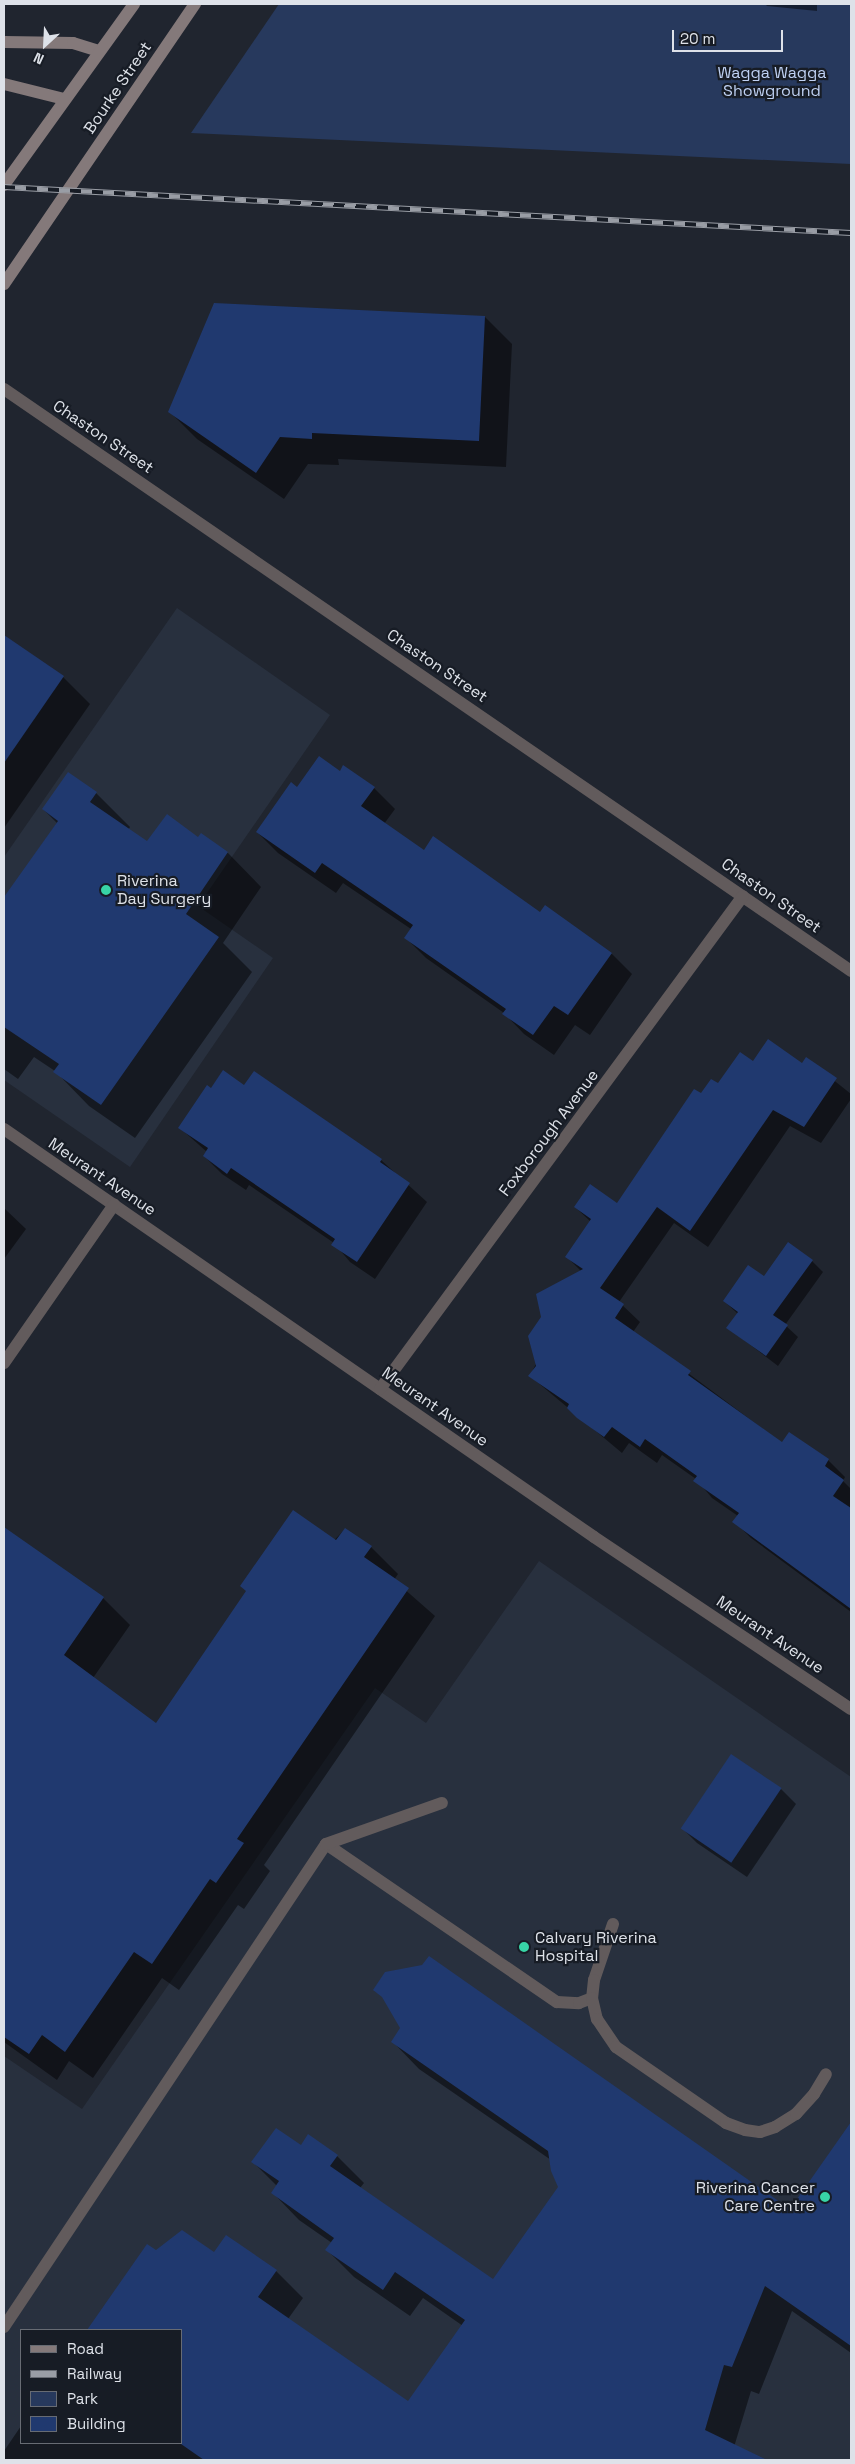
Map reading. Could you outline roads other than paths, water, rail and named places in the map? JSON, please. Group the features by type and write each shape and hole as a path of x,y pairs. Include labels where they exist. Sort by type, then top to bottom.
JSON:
{"main road":[{"path":"4,185 134,4"},
{"name":"Bourke Street","path":"4,284 195,4"},
{"path":"4,42 73,43 99,51"},
{"path":"4,84 64,99"}],"street":[{"name":"Chaston Street","path":"4,389 851,971"},
{"name":"Foxborough Avenue","path":"380,1389 743,896"},
{"name":"Meurant Avenue","path":"4,1129 380,1389 851,1709"},
{"path":"4,1363 114,1205"},
{"path":"4,2326 326,1844 442,1804"},
{"path":"326,1844 557,2002 568,2004 592,1998"},
{"path":"613,1924 594,1980 592,1998 597,2019 616,2047 726,2123 744,2130 760,2132 775,2127 796,2114 826,2074"}],"railway":[{"path":"4,187 851,233"}],"place":[{"name":"Riverina Day Surgery","path":"106,890"},
{"name":"Calvary Riverina Hospital","path":"524,1947"},
{"name":"Riverina Cancer Care Centre","path":"825,2197"}],"park label":[{"name":"Wagga Wagga Showground","path":"772,82"}]}
